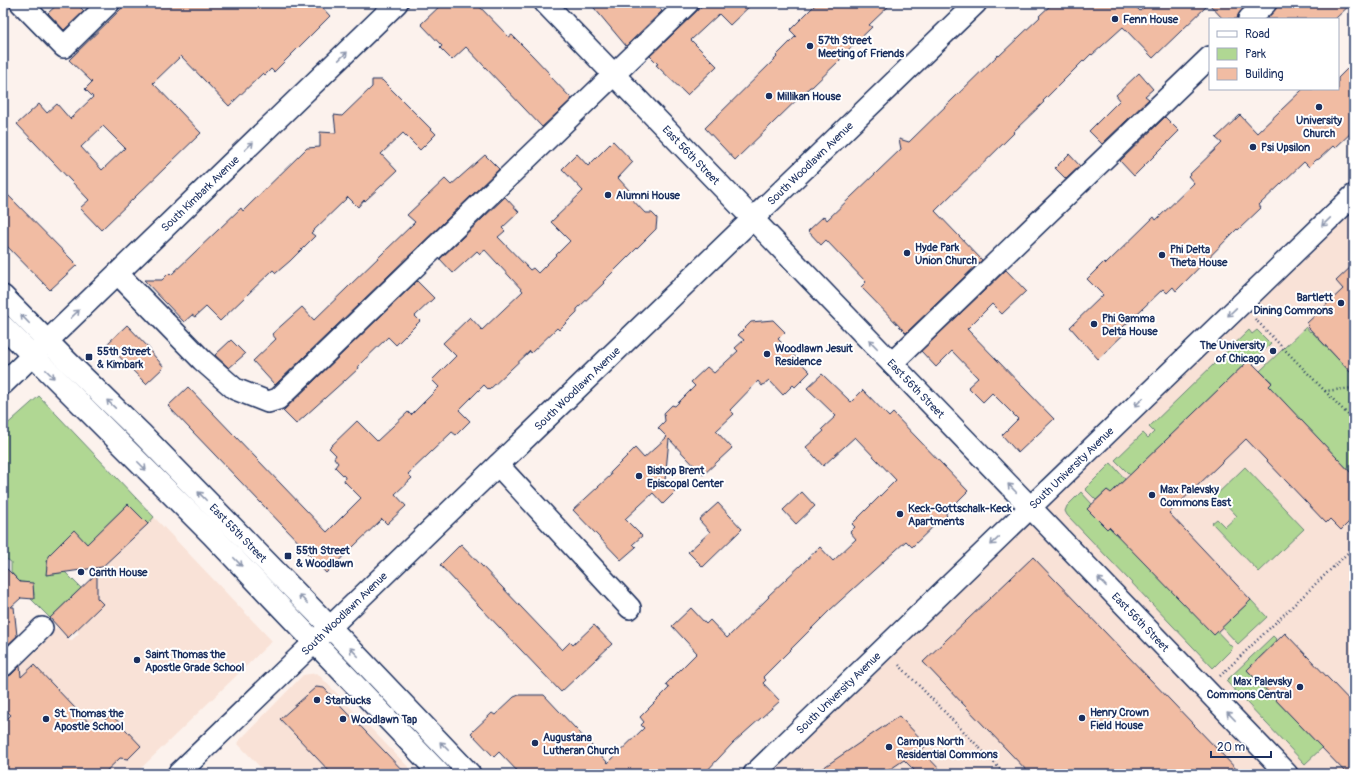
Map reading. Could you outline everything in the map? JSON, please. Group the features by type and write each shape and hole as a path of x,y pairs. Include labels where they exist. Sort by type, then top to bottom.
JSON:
{"street":[{"path":"21,3 64,47 109,3"},
{"name":"South Kimbark Avenue","path":"3,384 397,3"},
{"name":"East 56th Street","path":"545,3 1287,774"},
{"path":"118,274 202,360 235,389 268,402 278,399 688,3"},
{"name":"South Woodlawn Avenue","path":"178,774 976,3"},
{"path":"1250,18 1266,3"},
{"path":"892,363 1209,58"},
{"name":"South University Avenue","path":"754,774 1354,195"},
{"name":"East 55th Street","path":"3,296 142,434 330,627 470,774"},
{"name":"East 55th Street","path":"3,326 211,534 440,774"},
{"path":"498,465 630,608"},
{"path":"3,666 42,628"}],"path":[{"path":"1255,318 1354,422"},
{"path":"1325,391 1354,388"},
{"path":"1217,679 1354,547"},
{"path":"899,665 1006,774"}],"shaded area":[{"name":"The University of Chicago","path":"1354,195 1354,774 768,774"},
{"name":"Saint Thomas the Apostle Grade School","path":"154,517 272,641 135,774 3,774 3,680 57,627 71,641 79,633 76,630 103,604 97,598 97,576 95,574"},
{"path":"317,673 415,774 267,774 237,743 303,675"}],"green space":[{"path":"1306,327 1354,376 1354,476 1275,393 1264,391 1272,382 1260,371"},
{"path":"1249,330 1252,334 1257,330 1271,344 1252,362 1249,360 1130,475 1115,460 1143,433 1148,438 1154,432 1149,427"},
{"path":"39,396 154,517 148,524 128,504 87,544 74,531 49,555 51,557 47,560 47,568 53,574 60,573 63,570 81,588 50,618 31,599 34,595 33,586 30,583 20,582 11,572 11,562 3,559 3,428"},
{"path":"1111,463 1125,479 1115,489 1119,493 1115,497 1107,490 1096,500 1085,489"},
{"path":"1245,467 1304,529 1259,572 1212,523 1217,519 1225,527 1237,516 1222,500 1218,503 1213,498"},
{"path":"1081,492 1092,504 1087,509 1107,529 1113,523 1233,648 1213,668 1067,515 1065,511 1067,506"},
{"path":"1251,600 1267,617 1238,644 1222,627"},
{"path":"1273,636 1277,640 1268,650 1270,653 1267,656 1264,653 1247,670 1322,748 1305,764 1226,681"}],"building":[{"path":"59,3 76,3 84,11 64,30 48,13"},
{"path":"127,3 318,3 330,16 274,72 271,69 265,75 263,73 229,106 181,56 153,83 201,133 101,230 80,208 89,200 17,124 39,104 47,113 57,104 70,119 93,97 85,89 92,82 69,60","holes":["103,126 125,148 102,170 81,147"]},
{"path":"443,3 476,3 509,37 512,35 532,55 572,99 542,127 466,47 452,60 440,48 442,46 421,24"},
{"path":"590,3 654,3 662,11 626,46"},
{"path":"705,3 753,3 730,25 719,14 691,40 717,66 687,95 656,65 658,64 650,56"},
{"path":"817,3 892,3 869,25 872,27 840,58 840,60 735,160 705,128 777,57 776,56 796,36 790,30"},
{"path":"1053,3 1132,3 1140,11 1149,3 1248,3 1237,18 1222,18 1209,4 1153,58 1123,27 1092,55 1091,54 1083,61 1013,132 1014,133 935,211 982,260 906,333 861,287 866,282 826,240 821,245 808,231 824,216 827,220 901,149 899,139 909,142 998,55 999,56 1040,17 1039,16"},
{"path":"1278,3 1352,3 1336,18 1268,18 1277,7"},
{"path":"1354,62 1354,130 1335,148 1333,146 1309,167 1304,162 1259,205 1261,208 1238,230 1237,229 1176,291 1173,287 1167,293 1163,289 1123,327 1127,331 1098,359 1070,327 1103,295 1087,279 1104,262 1106,264 1154,217 1156,220 1194,183 1188,176 1222,143 1216,138 1240,115 1257,133 1302,90 1339,90 1339,77"},
{"path":"1139,73 1153,89 1145,96 1149,99 1102,144 1089,131 1120,100 1116,95"},
{"path":"372,80 382,80 436,134 420,150 403,133 381,154 397,171 358,207 348,197 311,233 315,236 290,261 276,273 273,270 220,321 206,307 195,317 192,315 184,322 144,280 162,280 169,273 171,275 241,208 243,211 307,148 320,147 320,132 336,133 334,115 342,116 372,87"},
{"path":"1165,117 1179,131 1134,176 1120,161"},
{"path":"613,141 633,162 618,178 629,190 628,195 645,213 652,213 657,218 656,229 577,309 577,312 559,330 557,328 531,353 530,351 489,390 484,385 459,410 470,421 456,435 452,432 408,474 412,478 395,494 406,506 387,524 382,519 326,573 306,552 307,551 168,406 188,387 327,532 361,498 344,481 345,477 335,467 338,463 334,458 336,455 329,448 357,421 377,441 408,412 411,415 439,387 432,380 456,356 443,343 470,317 482,330 523,291 485,250 480,254 477,251 453,273 440,259 505,197 519,212 502,228 505,231 498,237 530,270 533,268 538,273 570,241 551,222 583,191 562,169 577,154 588,166"},
{"path":"1069,154 1080,166 1066,179 1055,168"},
{"path":"485,155 499,169 275,385 253,361 276,339 272,334 302,307 314,320 415,222 407,215 445,179 451,185"},
{"path":"3,190 77,265 50,290 3,242"},
{"name":"Bartlett Dining Commons","path":"1354,264 1354,376 1307,326 1307,323 1343,289 1336,281"},
{"path":"1006,270 1026,291 1002,314 992,304 967,329 1054,419 1018,453 1002,435 1018,419 992,393 983,402 968,387 978,378 952,351 936,367 921,351"},
{"path":"417,281 434,298 415,316 420,321 396,345 388,337 358,366 359,368 296,424 283,411"},
{"path":"773,320 785,332 778,339 810,372 795,387 793,385 783,395 769,380 762,386 758,381 730,410 734,414 716,431 732,448 703,475 669,439 665,481 675,492 663,504 653,493 625,519 642,536 633,544 636,547 621,560 573,510 611,475 610,473 635,448 644,458 667,437 658,428 665,421 664,413 672,405 675,406 695,386 691,382 707,367 714,373 738,351 735,348 744,340 738,335 751,322"},
{"path":"127,325 151,350 150,351 164,367 146,384 107,344"},
{"path":"231,340 245,354 229,368 215,355"},
{"name":"Max Palevsky Commons East","path":"1249,360 1272,383 1269,386 1354,476 1354,517 1341,530 1330,519 1326,523 1246,439 1169,513 1251,600 1214,635 1109,527 1107,529 1087,509 1107,490 1111,493"},
{"path":"822,374 851,402 863,390 889,417 893,413 968,491 946,513 947,519 941,519 912,547 906,541 830,610 763,677 766,680 763,683 780,701 733,743 704,774 520,774 499,752 494,757 471,733 492,713 495,715 514,697 519,695 544,695 608,763 644,728 641,725 644,722 640,717 669,688 666,684 697,653 672,626 691,608 706,624 710,620 727,638 769,597 768,596 820,547 833,561 856,539 850,532 855,527 852,524 896,480 855,437 823,466 806,447 824,431 822,429 836,416 807,388"},
{"path":"802,492 815,506 796,524 783,510"},
{"path":"718,503 742,529 703,567 688,552 710,532 699,520"},
{"name":"Carith House","path":"128,504 148,524 102,567 46,575 48,556 74,530 87,544"},
{"path":"461,544 562,650 570,642 573,645 594,625 612,644 561,692 440,565"},
{"name":"Henry Crown Field House","path":"1033,557 1241,774 1030,774 923,662"},
{"path":"3,565 20,582 33,583 34,599 21,598 11,607 14,607 17,636 3,649"},
{"path":"97,573 97,598 103,604 68,638 50,618"},
{"name":"Max Palevsky Commons Central","path":"1285,633 1354,705 1354,774 1347,774 1247,670"},
{"name":"St. Thomas the Apostle School","path":"34,665 95,729 111,714 141,746 128,759 120,758 103,774 3,774 3,723 11,715 3,707 3,678 11,675 20,666 21,677"},
{"path":"316,687 324,688 406,774 332,774 280,719"},
{"name":"Campus North Residential Commons","path":"899,716 927,745 921,750 944,774 918,774 904,760 883,774 814,774"}],"place":[{"name":"Fenn House","path":"1115,19"},
{"name":"57th Street Meeting of Friends","path":"810,46"},
{"name":"Millikan House","path":"769,96"},
{"name":"University Church","path":"1319,107"},
{"name":"Psi Upsilon","path":"1253,147"},
{"name":"Alumni House","path":"608,195"},
{"name":"Hyde Park Union Church","path":"907,253"},
{"name":"Phi Delta Theta House","path":"1162,255"},
{"name":"Bartlett Dining Commons","path":"1341,303"},
{"name":"Phi Gamma Delta House","path":"1094,324"},
{"name":"The University of Chicago","path":"1273,351"},
{"name":"Woodlawn Jesuit Residence","path":"767,354"},
{"name":"55th Street & Kimbark","path":"89,357"},
{"name":"Bishop Brent Episcopal Center","path":"639,476"},
{"name":"Max Palevsky Commons East","path":"1152,495"},
{"name":"Keck-Gottschalk-Keck Apartments","path":"900,514"},
{"name":"55th Street & Woodlawn","path":"288,556"},
{"name":"Carith House","path":"81,572"},
{"name":"Saint Thomas the Apostle Grade School","path":"137,660"},
{"name":"Max Palevsky Commons Central","path":"1300,687"},
{"name":"Starbucks","path":"317,700"},
{"name":"Henry Crown Field House","path":"1082,718"},
{"name":"St. Thomas the Apostle School","path":"46,719"},
{"name":"Woodlawn Tap","path":"343,719"},
{"name":"Augustana Lutheran Church","path":"535,743"},
{"name":"Campus North Residential Commons","path":"889,747"}]}
